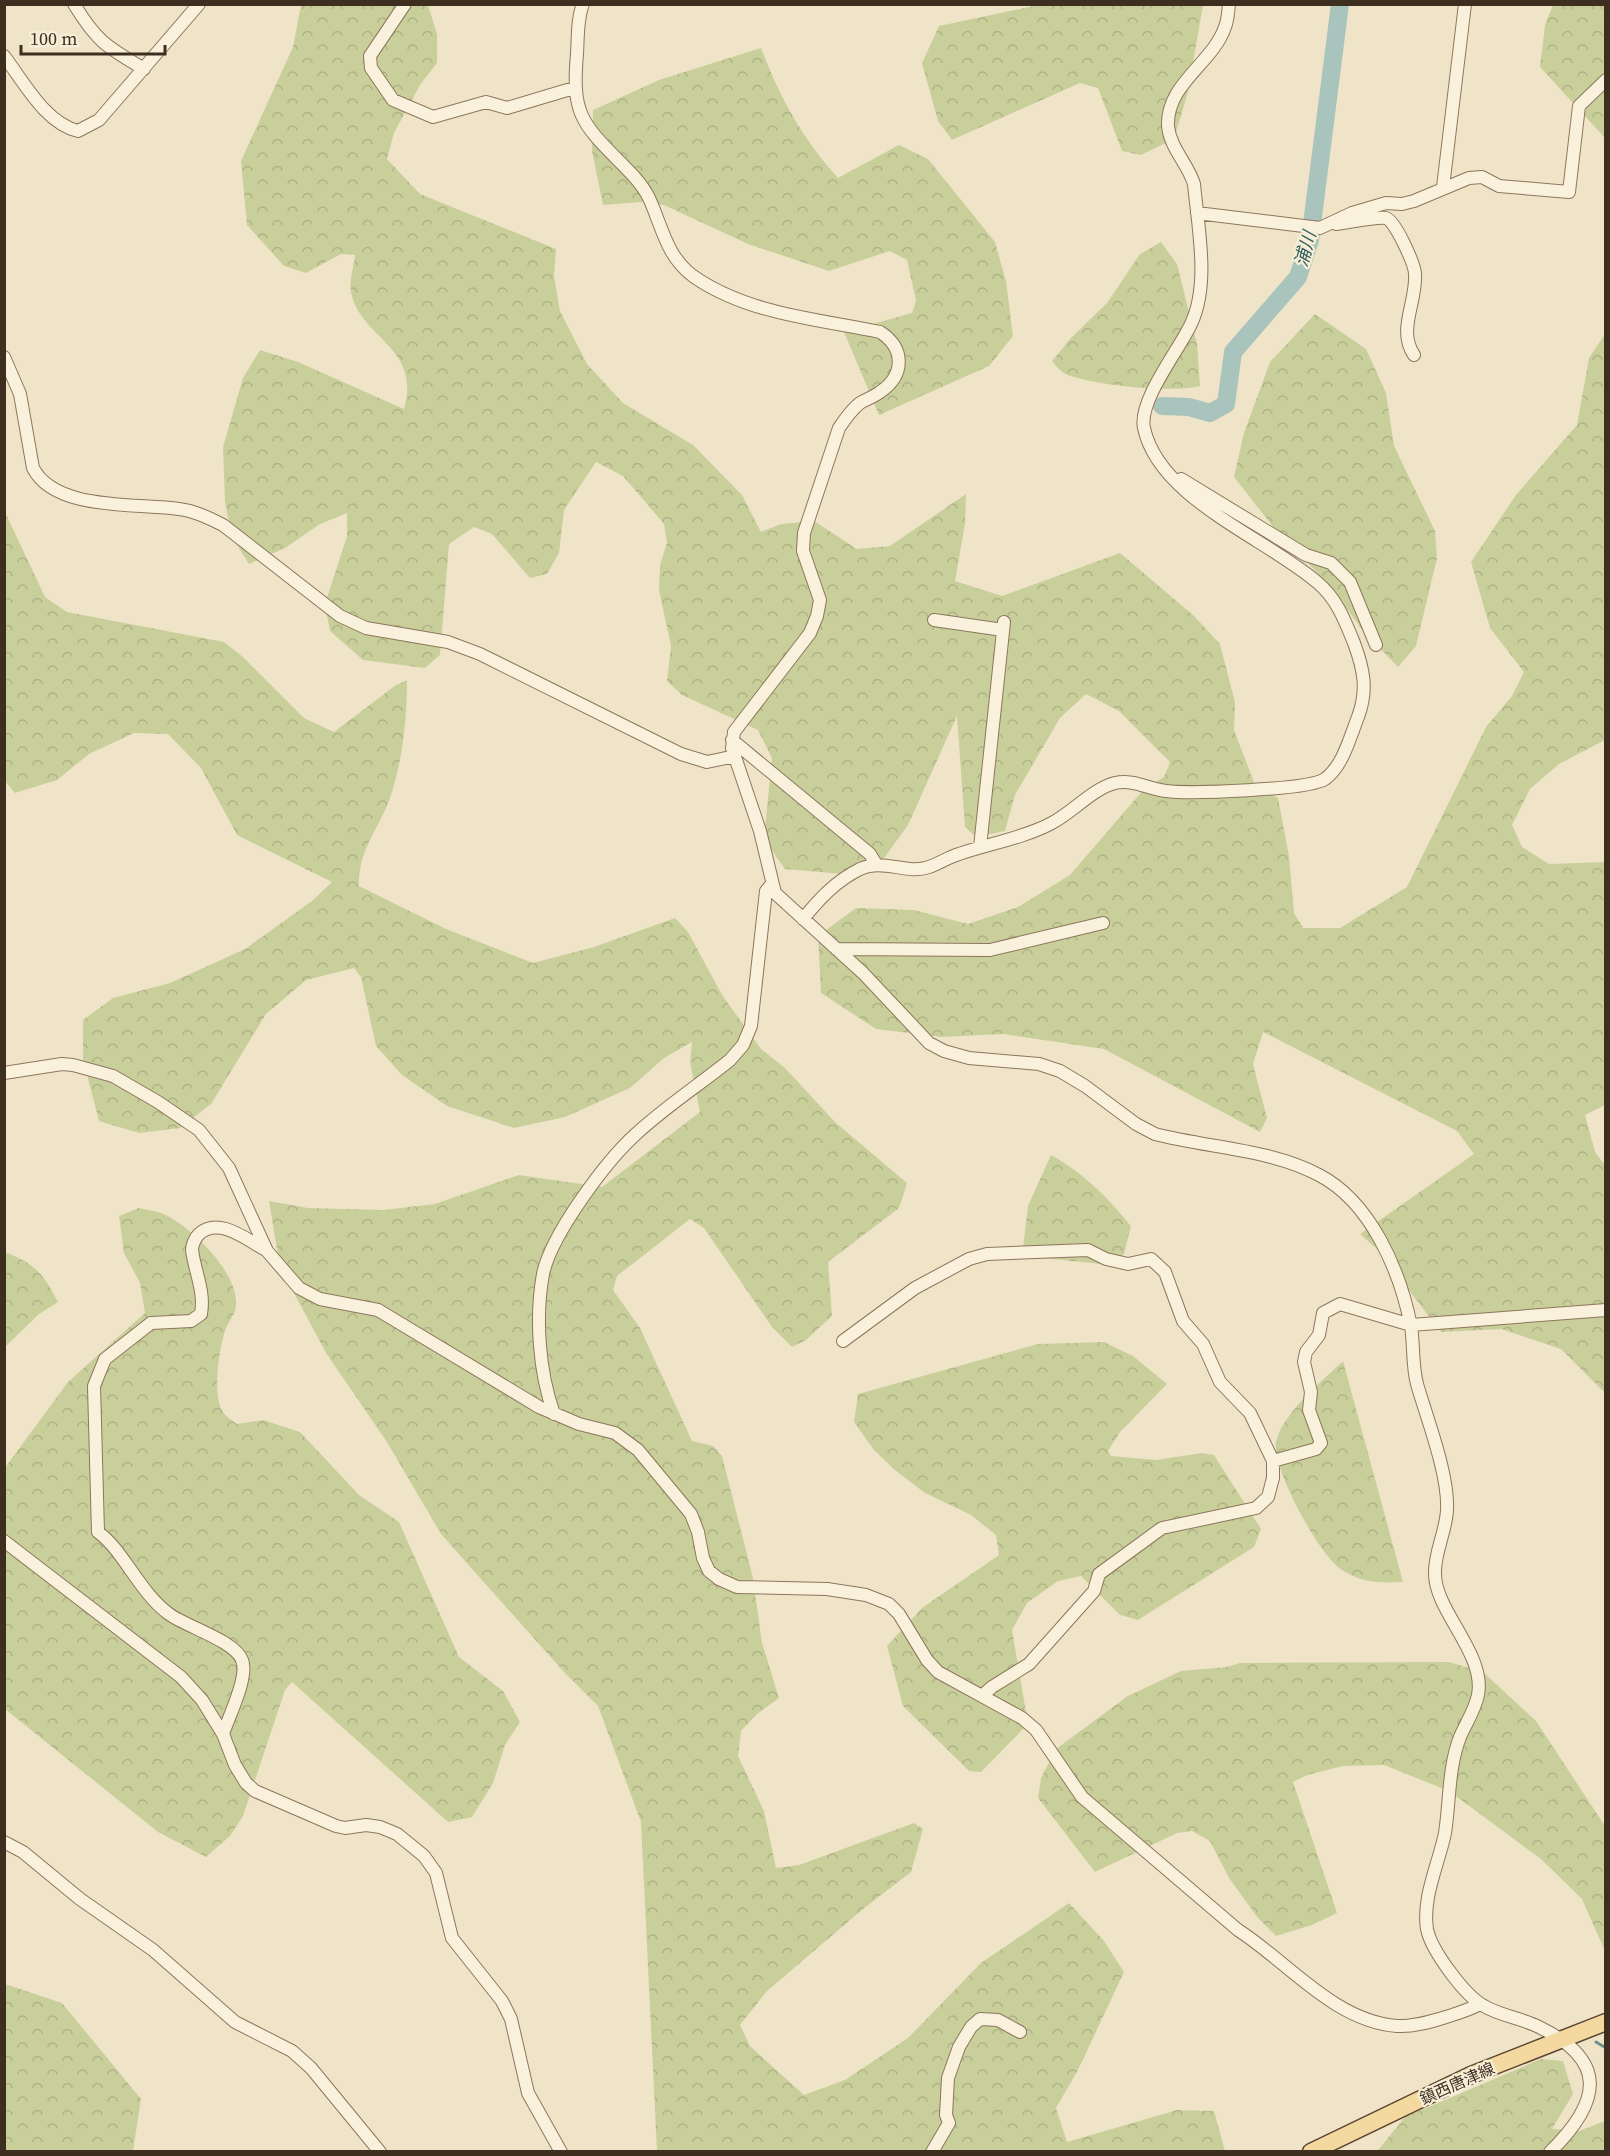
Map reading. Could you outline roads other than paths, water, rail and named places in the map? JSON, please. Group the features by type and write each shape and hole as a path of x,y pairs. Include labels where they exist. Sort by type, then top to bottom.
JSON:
{"main road":[{"name":"鎮西唐津線","path":"1311,2151 1471,2075 1605,2022"}],"street":[{"path":"74,4 91,33 108,48 144,69"},
{"path":"4,56 49,115 66,128 78,131 99,120 200,4"},
{"path":"405,4 370,56 371,68 393,100 432,117 486,102 507,108 574,88"},
{"path":"583,4 574,88 580,115 591,132 636,177 648,197 666,244 677,261 694,276 743,303 880,332 892,340 899,351 899,366 891,381 881,392 855,408 839,428 804,533 803,551 820,600 810,633 734,732 732,740 735,756 760,831 771,885 780,899 886,996 918,1033 944,1051 969,1058 1039,1064 1059,1071 1085,1086 1136,1124 1155,1134 1292,1162 1323,1176 1354,1203 1373,1226 1403,1298 1411,1325 1415,1376 1444,1482 1447,1510 1435,1574 1438,1589 1478,1674 1479,1692 1452,1767 1445,1833 1432,1880 1427,1927 1439,1955 1480,2004 1537,2026 1560,2039 1583,2058 1590,2070 1591,2085 1585,2106 1565,2137 1550,2151"},
{"path":"803,919 824,893 844,878 876,864 921,868 1048,825 1115,783 1132,782 1168,792 1303,786 1325,778 1336,767 1364,702 1366,687 1364,672 1342,614 1319,583 1223,519 1174,479 1147,437 1144,415 1198,306 1201,282 1197,213 1191,174 1172,142 1169,115 1181,87 1225,28 1229,4"},
{"path":"1443,187 1465,4"},
{"path":"1332,225 1352,213 1386,202 1402,204 1414,201 1469,178 1482,177 1499,186 1569,192 1578,106 1605,80"},
{"path":"1197,213 1320,228 1386,218 1395,223 1416,274 1408,311 1407,345 1414,355"},
{"path":"4,357 20,394 33,468 38,477 56,492 76,498 181,509 204,515 223,525 340,616 355,624 448,642 470,650 681,754 707,762 735,756"},
{"path":"1174,479 1181,479 1306,555 1331,563 1350,582 1376,645"},
{"path":"934,620 1003,626 980,847"},
{"path":"732,740 870,854 876,864"},
{"path":"554,1414 545,1387 540,1310 544,1273 551,1252 579,1203 635,1134 730,1060 743,1046 751,1026 766,891 771,885"},
{"path":"836,949 990,950 1102,923"},
{"path":"4,1073 73,1065 113,1076 158,1102 199,1130 214,1146 229,1168 267,1251 299,1288 320,1299 378,1310 554,1414 615,1434 638,1450 691,1514 698,1532 703,1558 709,1571 719,1580 736,1587 827,1589 866,1595 888,1604 899,1614 927,1660 938,1672 1022,1718 1036,1730 1082,1797 1238,1930 1265,1947 1338,2005 1358,2016 1398,2026 1424,2024 1480,2004"},
{"path":"223,1734 245,1670 242,1658 233,1649 171,1616 157,1605 106,1538 98,1532 94,1386 105,1359 151,1323 190,1321 201,1314 204,1299 192,1247 197,1236 207,1228 225,1227 267,1251"},
{"path":"843,1341 915,1288 969,1259 987,1254 1088,1250 1106,1259 1128,1264 1152,1259 1165,1272 1184,1321 1203,1344 1220,1382 1250,1413 1273,1461 1274,1478 1268,1497 1256,1508 1162,1528 1099,1574 1094,1591 1029,1664 983,1695"},
{"path":"1273,1461 1316,1449 1321,1443 1309,1410 1311,1392 1304,1362 1305,1352 1319,1335 1323,1313 1340,1304 1411,1325 1605,1310"},
{"path":"4,1541 181,1677 202,1700 223,1734 235,1765 246,1783 255,1791 336,1826 345,1828 366,1825 388,1831 424,1856 436,1873 452,1938 502,2001 511,2019 528,2093 561,2151"},
{"path":"4,1842 23,1852 80,1899 153,1950 234,2022 292,2051 311,2068 380,2151"},
{"path":"932,2151 949,2123 946,2115 948,2078 959,2047 971,2027 980,2019 998,2020 1020,2032"}],"waterway":[{"name":"浦川","path":"1162,406 1189,407 1210,413 1226,404 1233,352 1298,277 1310,240 1340,4"},
{"path":"1596,2042 1606,2048"}]}
